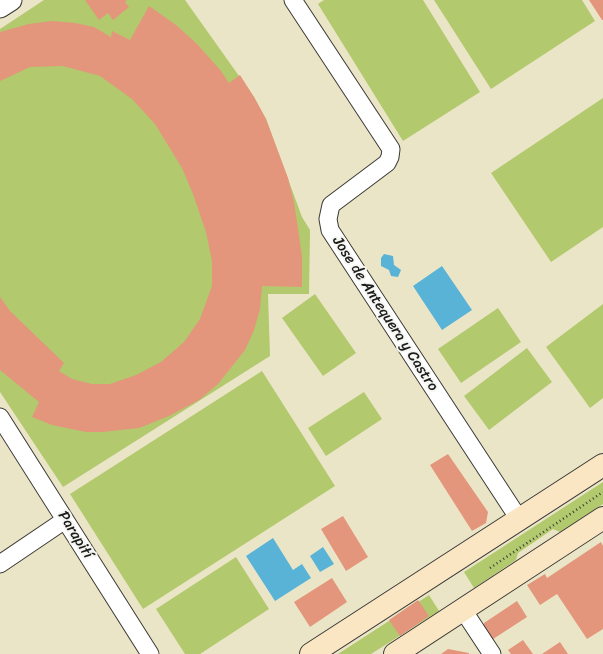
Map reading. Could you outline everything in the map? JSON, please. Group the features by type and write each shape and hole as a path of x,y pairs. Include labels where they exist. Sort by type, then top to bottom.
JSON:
{"main road":[{"path":"311,654 603,465"},
{"path":"395,654 603,518"}],"street":[{"path":"0,7 11,0"},
{"name":"Jose de Antequera y Castro","path":"293,0 391,149 390,157 387,163 331,205 328,219 330,230 518,519"},
{"name":"Parapití","path":"0,417 150,654"},
{"path":"0,564 65,520"},
{"path":"463,610 492,654"}],"path":[{"path":"490,568 603,492"}],"green space":[{"path":"44,0 185,0 254,97 266,119 302,217 310,230 309,294 268,294 270,356 63,487 0,392 0,29"},
{"path":"324,0 423,0 480,92 403,141 318,4"},
{"path":"434,0 582,0 595,21 491,89"},
{"path":"603,98 603,227 551,262 491,173"},
{"path":"315,294 356,353 323,376 282,318"},
{"path":"603,304 603,398 590,408 546,347"},
{"path":"498,308 521,342 461,383 438,349"},
{"path":"527,348 552,382 489,430 464,396"},
{"path":"262,371 335,486 143,609 70,494"},
{"path":"364,392 382,419 326,456 308,428"},
{"path":"603,482 603,504 560,532 553,529 518,553 516,560 474,588 464,572"},
{"path":"236,557 269,609 200,654 185,654 156,609"},
{"path":"429,595 439,611 371,654 338,654"}],"water":[{"path":"384,254 393,256 394,265 401,270 398,277 391,276 389,270 381,266 381,258"},
{"path":"442,266 472,310 442,330 413,286"},
{"path":"273,538 293,570 302,564 311,578 275,601 246,556"},
{"path":"323,547 334,564 320,572 310,556"}],"building":[{"path":"85,0 127,0 125,2 129,7 113,20 108,13 99,20"},
{"path":"589,0 603,0 603,20 602,20"},
{"path":"149,6 176,25 197,44 221,71 229,83 240,75 266,119 288,178 294,202 302,256 302,287 262,286 260,309 254,330 245,350 218,384 199,400 169,416 139,428 103,432 86,432 52,425 32,417 39,402 0,370 0,297 10,311 64,363 59,371 72,379 92,384 110,384 136,375 161,362 184,342 200,319 212,286 212,261 206,232 182,168 155,124 132,99 100,76 63,66 30,67 0,81 0,32 29,24 52,21 75,23 94,27 111,37 112,31 130,40"},
{"path":"448,454 488,512 486,523 472,531 430,465"},
{"path":"343,516 368,557 346,571 321,529"},
{"path":"601,542 603,546 603,629 587,639 557,594 540,605 527,585 545,574 547,578"},
{"path":"332,578 347,602 310,627 294,602"},
{"path":"418,600 429,616 400,636 389,620"},
{"path":"517,601 527,617 490,641 483,630 484,623"},
{"path":"523,640 533,654 511,654 508,650"},
{"path":"560,642 568,654 542,654"},
{"path":"448,649 469,653 469,654 441,654"}]}
